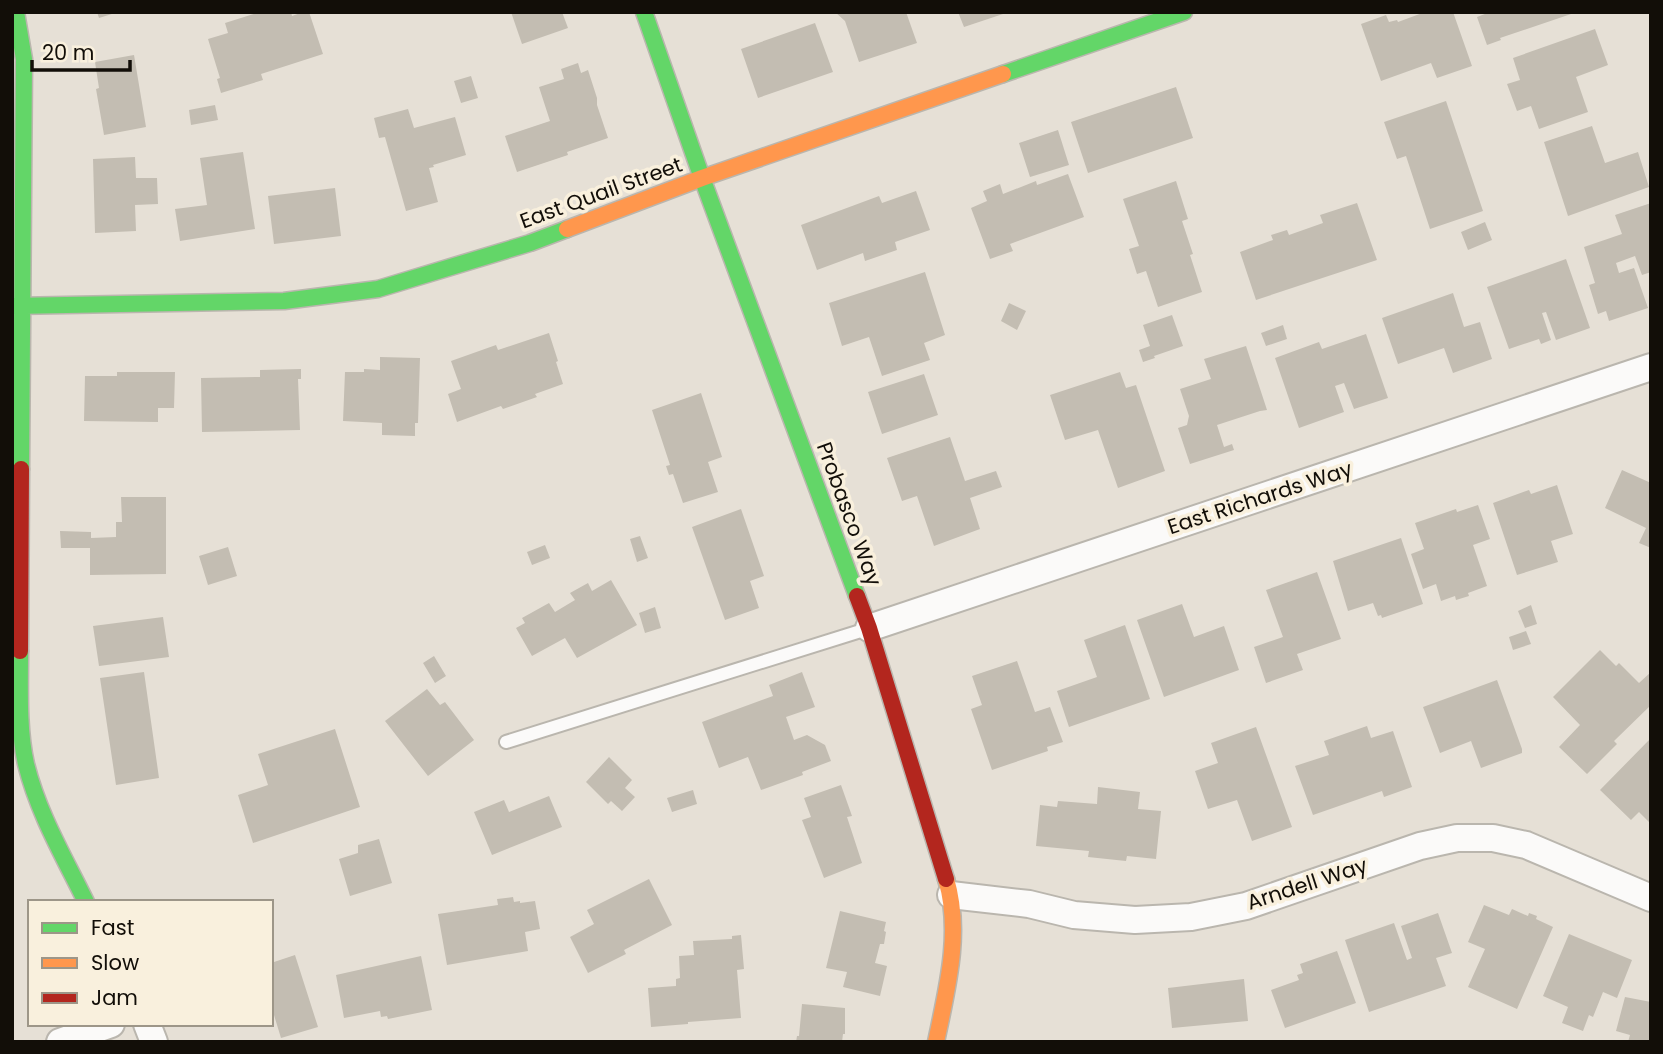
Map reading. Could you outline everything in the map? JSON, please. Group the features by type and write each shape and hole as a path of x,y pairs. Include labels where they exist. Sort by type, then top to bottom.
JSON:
{"street":[{"path":"16,12 23,60 17,306 16,583 20,709 26,763 41,810 85,900"},
{"name":"Probasco Way","path":"644,12 702,178 869,628 951,895 953,922 950,973 936,1042"},
{"name":"East Quail Street","path":"17,306 284,301 378,289 530,243 702,178 1184,12"},
{"name":"East Richards Way","path":"869,628 1651,367"},
{"name":"Arndell Way","path":"951,895 1029,904 1074,915 1135,920 1191,917 1246,906 1420,846 1457,838 1493,838 1526,845 1651,898"},
{"path":"60,1042 105,1026"},
{"path":"148,1026 155,1042"}],"lane":[{"path":"506,742 869,628"}],"building":[{"path":"97,12 115,12 115,13 99,18"},
{"path":"260,12 291,12 292,16 309,12 323,54 261,74 263,80 221,93 217,79 220,78 208,39 228,33 225,23"},
{"path":"511,12 562,12 568,28 522,44"},
{"path":"835,12 906,12 917,43 859,62 845,21"},
{"path":"958,12 1005,12 1006,13 964,27"},
{"path":"1425,12 1453,12 1472,66 1437,78 1431,63 1381,81 1361,24 1386,15 1389,22 1398,22"},
{"path":"1490,12 1574,13 1487,45 1477,17"},
{"path":"815,23 833,72 758,98 741,49"},
{"path":"1595,29 1608,65 1576,77 1588,112 1539,129 1531,106 1517,111 1507,84 1520,80 1513,58"},
{"path":"134,55 146,127 104,135 96,89 99,88 95,62"},
{"path":"578,63 581,73 588,70 608,138 517,172 505,136 550,121 539,87 564,79 561,69"},
{"path":"471,76 478,98 461,103 454,81"},
{"path":"1176,87 1193,138 1088,173 1071,122"},
{"path":"1446,101 1483,211 1430,229 1406,156 1397,159 1384,122"},
{"path":"215,105 218,120 191,125 189,110"},
{"path":"408,109 414,128 455,117 466,155 429,168 438,202 406,211 385,137 379,138 374,118"},
{"path":"1592,126 1605,163 1638,152 1649,187 1568,216 1544,142"},
{"path":"1058,130 1069,165 1030,177 1019,143"},
{"path":"243,152 255,229 180,241 175,209 207,205 200,158"},
{"path":"135,157 136,178 157,178 158,204 135,205 136,231 95,233 93,159"},
{"path":"1068,174 1084,217 1010,244 1013,251 990,259 971,208 987,201 983,191 1000,184 1003,194 1036,181 1037,185"},
{"path":"1176,181 1188,219 1182,221 1202,292 1158,307 1146,271 1137,274 1129,249 1139,246 1123,199"},
{"path":"335,188 341,236 274,244 268,196"},
{"path":"916,191 930,230 895,242 897,250 865,261 863,253 817,270 801,225 879,196 882,203"},
{"path":"1357,203 1377,260 1256,300 1240,252 1273,240 1271,235 1287,230 1289,235 1323,223 1320,215"},
{"path":"1651,203 1651,272 1642,275 1635,256 1616,263 1619,273 1634,268 1648,308 1609,321 1606,311 1598,314 1589,285 1595,283 1584,247 1622,234 1615,215"},
{"path":"1485,222 1492,240 1468,250 1461,232"},
{"path":"1566,259 1590,328 1556,340 1546,312 1542,313 1551,340 1541,344 1539,339 1509,349 1487,287"},
{"path":"925,272 945,335 924,343 930,360 882,376 869,337 842,346 829,303"},
{"path":"1453,293 1464,327 1480,322 1492,359 1453,373 1444,348 1398,364 1382,318"},
{"path":"1009,303 1026,311 1017,330 1001,321"},
{"path":"1172,315 1183,346 1143,362 1139,350 1150,346 1143,325"},
{"path":"1283,325 1287,339 1266,346 1261,333"},
{"path":"549,333 563,384 535,394 537,397 503,409 501,406 457,422 448,394 461,389 451,361 496,345 498,350"},
{"path":"1366,334 1388,398 1354,409 1344,383 1335,386 1344,412 1299,428 1275,358 1319,342 1322,349"},
{"path":"1246,346 1267,410 1217,425 1224,447 1232,444 1234,450 1190,464 1178,428 1187,425 1189,416 1180,389 1211,379 1204,359"},
{"path":"380,357 420,358 418,423 415,423 415,436 382,435 382,423 343,421 345,372 380,370"},
{"path":"301,369 301,379 298,379 300,430 202,432 201,378 260,377 260,370"},
{"path":"117,372 175,372 174,408 158,408 158,422 84,421 85,376 117,376"},
{"path":"1120,372 1126,388 1136,385 1165,471 1118,488 1098,430 1065,440 1050,395"},
{"path":"924,374 938,415 882,434 868,392"},
{"path":"701,393 722,457 708,462 718,492 683,503 673,474 669,475 666,466 670,465 652,410"},
{"path":"950,437 965,481 996,471 1002,487 970,498 980,529 934,546 917,496 902,501 887,458"},
{"path":"1622,470 1651,483 1651,548 1639,543 1646,528 1605,508"},
{"path":"1557,485 1573,534 1551,541 1558,562 1517,575 1493,503 1529,490 1531,494"},
{"path":"121,497 166,497 166,574 90,575 90,548 61,548 60,531 91,532 91,538 116,537 116,522 122,522"},
{"path":"1478,505 1490,539 1473,545 1487,586 1468,593 1469,596 1456,600 1455,596 1441,601 1436,584 1423,589 1411,554 1424,549 1415,523 1456,509 1457,512"},
{"path":"741,509 764,576 750,581 759,608 725,620 692,527"},
{"path":"640,536 648,558 637,562 630,539"},
{"path":"1401,538 1423,604 1382,618 1381,615 1378,616 1373,603 1348,611 1333,561"},
{"path":"545,545 550,558 532,565 527,552"},
{"path":"228,547 237,576 208,585 199,556"},
{"path":"1317,572 1341,639 1297,654 1303,670 1266,683 1254,647 1283,637 1266,590"},
{"path":"611,580 637,625 577,658 565,638 532,656 516,628 525,623 522,618 549,603 555,612 575,600 570,593 588,583 592,591"},
{"path":"1182,604 1194,637 1224,626 1239,670 1164,697 1137,620"},
{"path":"1531,605 1537,624 1525,628 1518,611"},
{"path":"655,607 661,628 645,633 639,613"},
{"path":"163,617 169,657 99,666 93,626"},
{"path":"1125,625 1150,699 1069,727 1057,691 1097,677 1084,640"},
{"path":"1526,631 1531,644 1513,650 1509,637"},
{"path":"1600,650 1616,666 1619,663 1639,683 1651,672 1651,705 1614,741 1617,744 1587,774 1559,747 1580,725 1553,697"},
{"path":"434,656 446,676 435,683 423,663"},
{"path":"1017,661 1035,712 1050,707 1063,742 1047,747 1048,751 992,770 971,709 982,705 972,676"},
{"path":"144,672 159,778 116,785 100,678"},
{"path":"802,672 815,707 786,717 794,740 807,735 825,745 831,761 802,772 803,775 761,790 748,757 719,768 702,722 773,696 769,685"},
{"path":"1497,680 1522,753 1481,768 1471,741 1440,753 1423,707"},
{"path":"427,689 440,705 445,702 474,740 428,776 385,721"},
{"path":"1367,726 1371,738 1393,731 1412,787 1384,797 1382,791 1313,815 1295,766 1329,755 1324,741"},
{"path":"1256,727 1292,827 1252,841 1237,800 1208,809 1195,771 1218,763 1211,743"},
{"path":"335,729 360,807 253,843 238,795 268,785 258,754"},
{"path":"1651,738 1651,824 1639,812 1631,820 1600,790"},
{"path":"609,757 632,780 625,788 635,797 622,811 611,801 608,804 586,782"},
{"path":"841,785 852,816 847,817 862,863 824,878 802,820 811,817 804,798"},
{"path":"1098,787 1140,792 1138,809 1161,811 1156,859 1127,856 1126,861 1088,857 1089,851 1036,846 1040,805 1057,807 1058,801 1097,804"},
{"path":"693,790 697,804 672,812 667,798"},
{"path":"549,796 562,827 492,855 474,812 504,800 509,812"},
{"path":"379,839 392,883 350,896 339,859 358,853 358,845"},
{"path":"649,879 672,925 624,950 626,954 588,973 570,937 594,924 587,910"},
{"path":"513,897 514,902 535,901 540,929 525,932 528,951 447,965 438,914 498,905 497,899"},
{"path":"1484,905 1509,915 1512,909 1528,916 1529,913 1553,927 1517,1009 1468,987 1485,949 1468,942"},
{"path":"840,911 886,922 884,944 880,944 875,963 887,966 880,996 843,987 847,972 826,968"},
{"path":"1438,913 1452,953 1436,958 1446,986 1369,1012 1345,940 1394,923 1407,960 1412,958 1401,926"},
{"path":"1569,934 1632,960 1617,998 1603,992 1593,1017 1589,1015 1583,1031 1562,1023 1568,1007 1543,996"},
{"path":"741,935 744,969 737,970 741,1018 651,1027 648,988 676,986 676,979 680,978 679,956 694,955 693,941 732,939 732,936"},
{"path":"1337,951 1356,1003 1285,1028 1271,990 1299,980 1297,975 1303,973 1300,964"},
{"path":"295,955 318,1027 281,1038 273,1015 273,962"},
{"path":"421,956 432,1010 388,1019 387,1016 381,1017 380,1011 344,1018 336,975"},
{"path":"1244,979 1248,1021 1172,1028 1168,988"},
{"path":"1625,997 1651,1002 1651,1042 1628,1042 1630,1035 1616,1031"},
{"path":"802,1004 845,1008 845,1034 842,1042 796,1042"}],"traffic: fast":[{"path":"16,12 24,59 21,469"},
{"path":"644,12 702,178 857,596"},
{"path":"1003,74 1184,12"},
{"path":"12,306 284,301 378,289 530,243 567,229"},
{"path":"20,651 21,722 26,764 44,817 85,900"}],"traffic: slow":[{"path":"567,229 702,178 1003,74"},
{"path":"936,1042 953,940 951,899 946,879"}],"traffic: jam":[{"path":"20,651 21,469"},
{"path":"857,596 946,879"}]}
